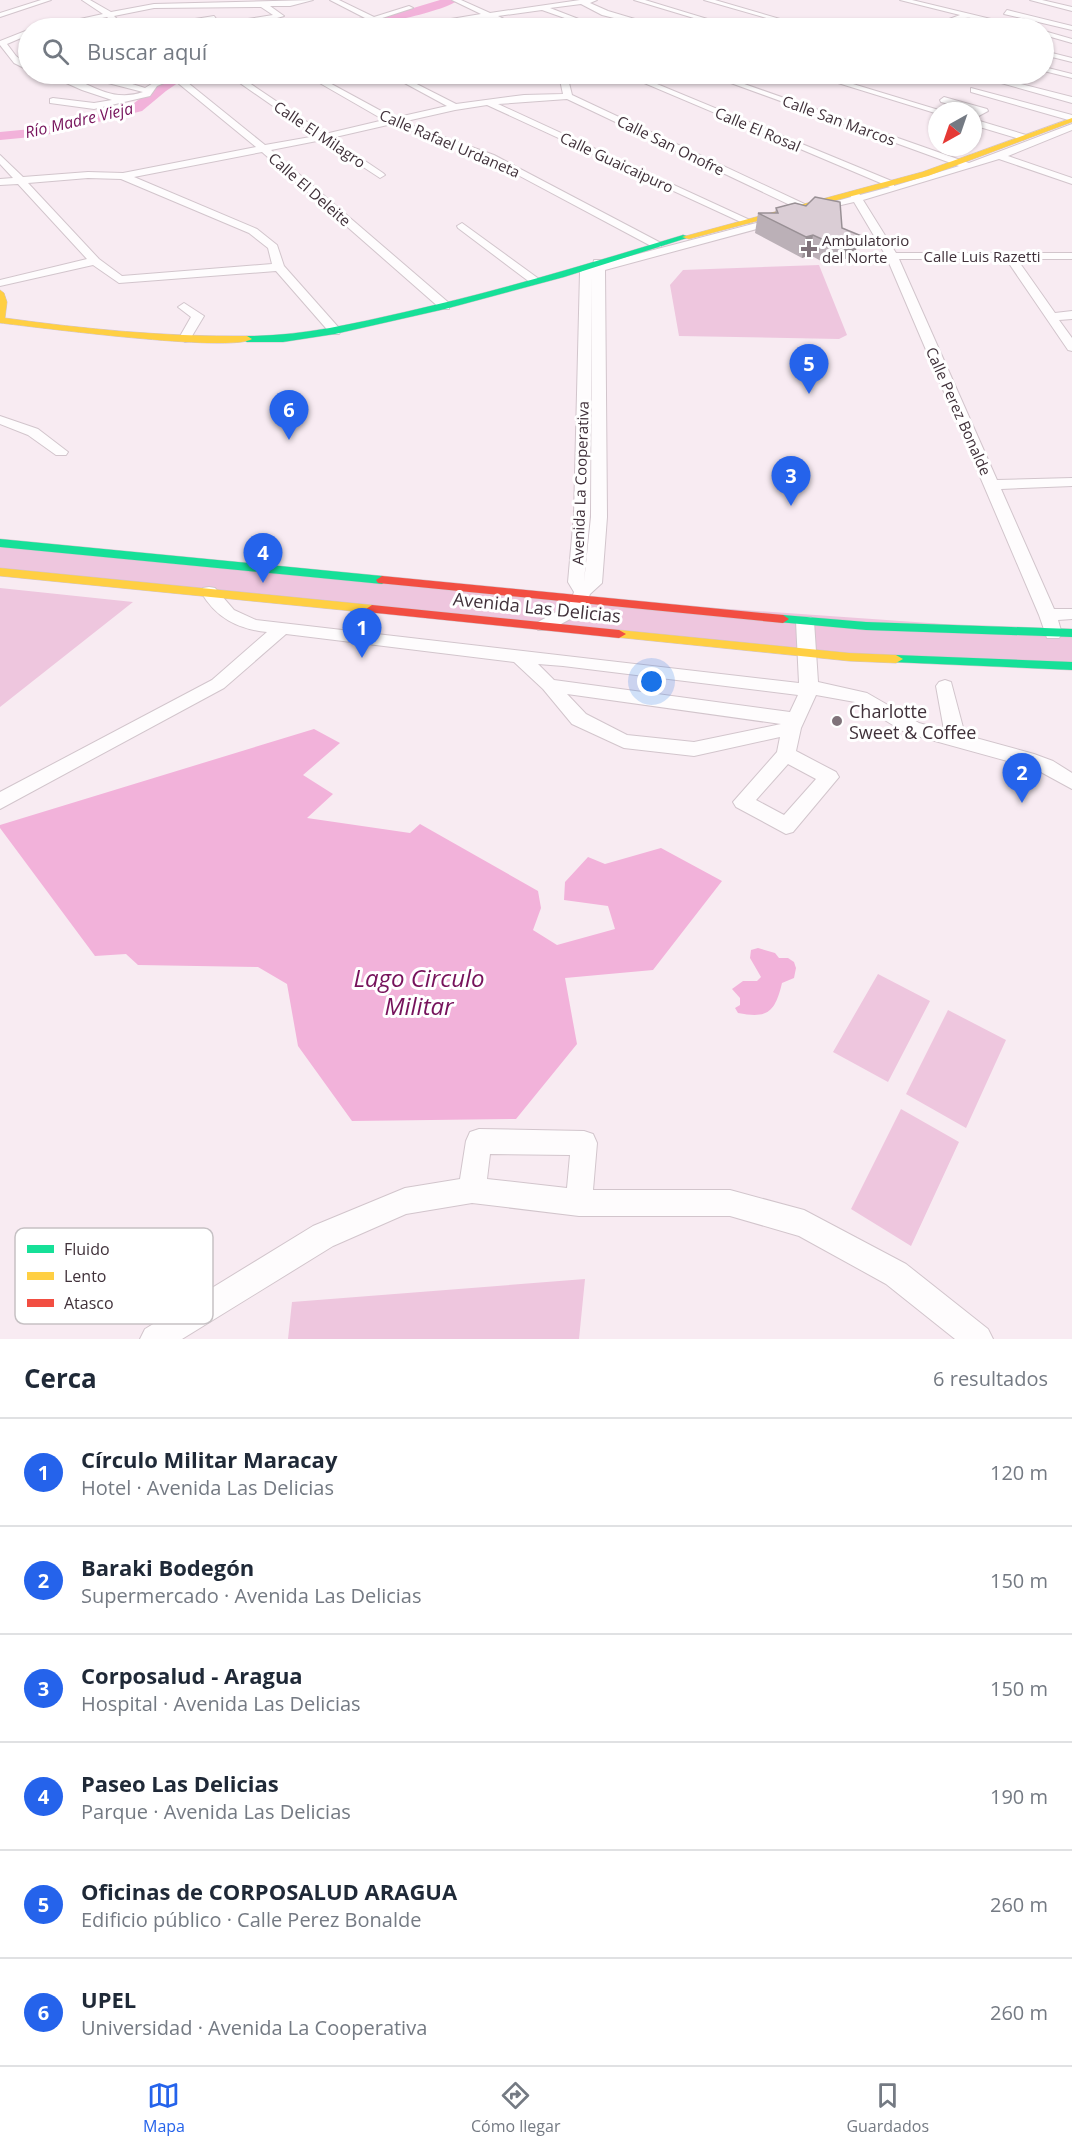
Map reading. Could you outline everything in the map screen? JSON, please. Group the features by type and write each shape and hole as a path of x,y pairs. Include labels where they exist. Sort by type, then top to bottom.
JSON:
{"main road":[{"path":"0,293 3,302 0,320 67,329 251,341 335,331 445,306 592,267 657,245 856,196 963,164 986,152 1072,119"},
{"name":"Avenida Las Delicias","path":"0,543 805,621 866,626 1072,633"},
{"name":"Avenida Las Delicias","path":"0,572 849,657 1072,666"}],"street":[{"path":"0,15 48,0"},
{"path":"85,0 112,18"},
{"path":"90,18 154,6 290,4 310,0"},
{"path":"333,0 371,18"},
{"path":"455,0 495,18"},
{"path":"472,18 594,0"},
{"path":"637,0 699,18"},
{"path":"706,0 771,18"},
{"path":"903,0 981,18"},
{"path":"1033,0 1072,9"},
{"path":"583,2 605,13 624,18"},
{"path":"203,4 216,18"},
{"path":"260,4 280,16 269,18"},
{"path":"290,4 300,10"},
{"path":"376,18 409,8 401,4"},
{"path":"1013,14 1049,4"},
{"path":"540,8 570,18"},
{"path":"960,18 990,8"},
{"path":"1001,11 1030,18"},
{"path":"1054,24 1072,28"},
{"path":"9,32 18,34"},
{"path":"18,35 3,43 12,57 18,59"},
{"path":"1054,36 1072,41"},
{"path":"1054,56 1072,60"},
{"path":"1054,72 1072,76"},
{"path":"77,84 112,97 125,99"},
{"path":"122,84 147,91"},
{"path":"53,101 99,106 143,96 154,84"},
{"name":"Calle El Deleite","path":"186,84 445,306"},
{"name":"Calle El Milagro","path":"246,84 380,175"},
{"name":"Calle Rafael Urdaneta","path":"326,84 392,121 491,157 657,245"},
{"path":"411,84 455,107"},
{"name":"Calle San Onofre","path":"565,84 568,96 806,209"},
{"name":"Calle El Rosal","path":"651,84 890,184"},
{"name":"Calle San Marcos","path":"738,84 963,164"},
{"path":"847,84 928,108"},
{"path":"1011,84 1072,100"},
{"path":"974,90 1072,119"},
{"path":"0,182 88,175 123,176 323,137 455,107 568,96"},
{"path":"944,100 951,102"},
{"name":"Calle Guaicaipuro","path":"488,102 747,221"},
{"path":"982,125 1023,137"},
{"path":"856,196 963,164 1000,156 1072,127"},
{"path":"986,152 1072,181"},
{"path":"0,158 96,261 119,280 279,267"},
{"path":"123,176 253,231 273,248 279,267 335,331"},
{"name":"Calle Perez Bonalde","path":"856,196 892,256 1048,615 1053,634"},
{"path":"592,267 806,209"},
{"path":"462,226 536,281"},
{"name":"Calle Luis Razetti","path":"892,256 1072,256"},
{"path":"1009,256 1072,347"},
{"path":"0,284 96,261"},
{"name":"Avenida La Cooperativa","path":"580,599 594,583 599,517 592,267"},
{"path":"184,307 198,316 185,338"},
{"path":"1050,317 1072,315"},
{"path":"0,420 25,426 40,434 61,452"},
{"path":"992,485 1072,482"},
{"path":"209,592 215,604 231,617 254,625 519,657 809,688 860,697 913,728 1027,759 1046,766 1072,782"},
{"path":"544,626 580,599 593,626 602,631"},
{"path":"1048,615 1072,614"},
{"path":"786,754 794,723 809,688 805,653 805,621"},
{"path":"0,801 218,684 282,629"},
{"path":"519,657 579,718 624,741 694,749 794,723"},
{"path":"549,685 794,723"},
{"path":"945,686 956,741"},
{"path":"472,1190 479,1141 584,1143 579,1203"},
{"path":"213,1303 322,1236 405,1201 472,1190 579,1203 730,1203 804,1224 896,1274 978,1339"},
{"path":"155,1339 179,1324"}],"shaded area":[{"path":"819,265 847,335 839,339 679,336 670,285 683,270"},
{"path":"0,544 573,598 1072,633 1072,666 849,657 0,572"},
{"path":"0,588 133,602 0,707"},
{"path":"878,974 930,1001 888,1082 833,1052"},
{"path":"948,1010 1006,1040 966,1128 906,1094"},
{"path":"901,1109 959,1142 911,1246 851,1209"},
{"path":"585,1279 579,1339 288,1339 292,1302"}],"water":[{"name":"Lago Circulo Militar","path":"314,729 340,743 303,775 333,794 307,818 410,833 420,824 538,891 541,908 533,930 557,945 615,929 608,906 564,900 565,882 588,857 605,864 661,848 722,881 653,970 565,978 577,1044 516,1119 352,1121 298,1046 287,984 258,967 138,965 126,954 95,956 0,828 0,825"},
{"path":"758,948 794,962 796,968 794,978 782,983 776,1001 769,1011 757,1015 738,1013 735,1008 740,1005 740,998 732,989 743,981 757,981 761,977 750,958 751,950"}],"building":[{"path":"815,197 840,202 842,228 859,235 842,241 826,241 813,235 806,237 758,213 778,213 776,208 795,203 806,206"}],"waterway":[{"name":"Río Madre Vieja","path":"391,18 452,0"},
{"name":"Río Madre Vieja","path":"0,136 42,132 137,108 168,84"}],"traffic: fast":[{"path":"247,339 283,339 335,331 445,306 561,275 686,237"},
{"path":"0,543 382,580"},
{"path":"783,619 866,626 1072,633"},
{"path":"896,659 1072,666"}],"traffic: slow":[{"path":"686,237 925,174 1072,120"},
{"path":"0,293 3,302 0,320 154,337 247,339"},
{"path":"0,572 372,609"},
{"path":"619,634 849,657 896,659"}],"traffic: jam":[{"path":"382,580 783,619"},
{"path":"372,609 619,634"}],"place":[{"name":"Ambulatorio del Norte","path":"809,249"},
{"name":"Oficinas de CORPOSALUD ARAGUA","path":"809,394"},
{"name":"UPEL","path":"289,440"},
{"name":"Corposalud - Aragua","path":"791,506"},
{"name":"Paseo Las Delicias","path":"263,583"},
{"name":"Círculo Militar Maracay","path":"362,658"},
{"name":"Charlotte Sweet & Coffee","path":"837,721"},
{"name":"Baraki Bodegón","path":"1022,803"}]}
